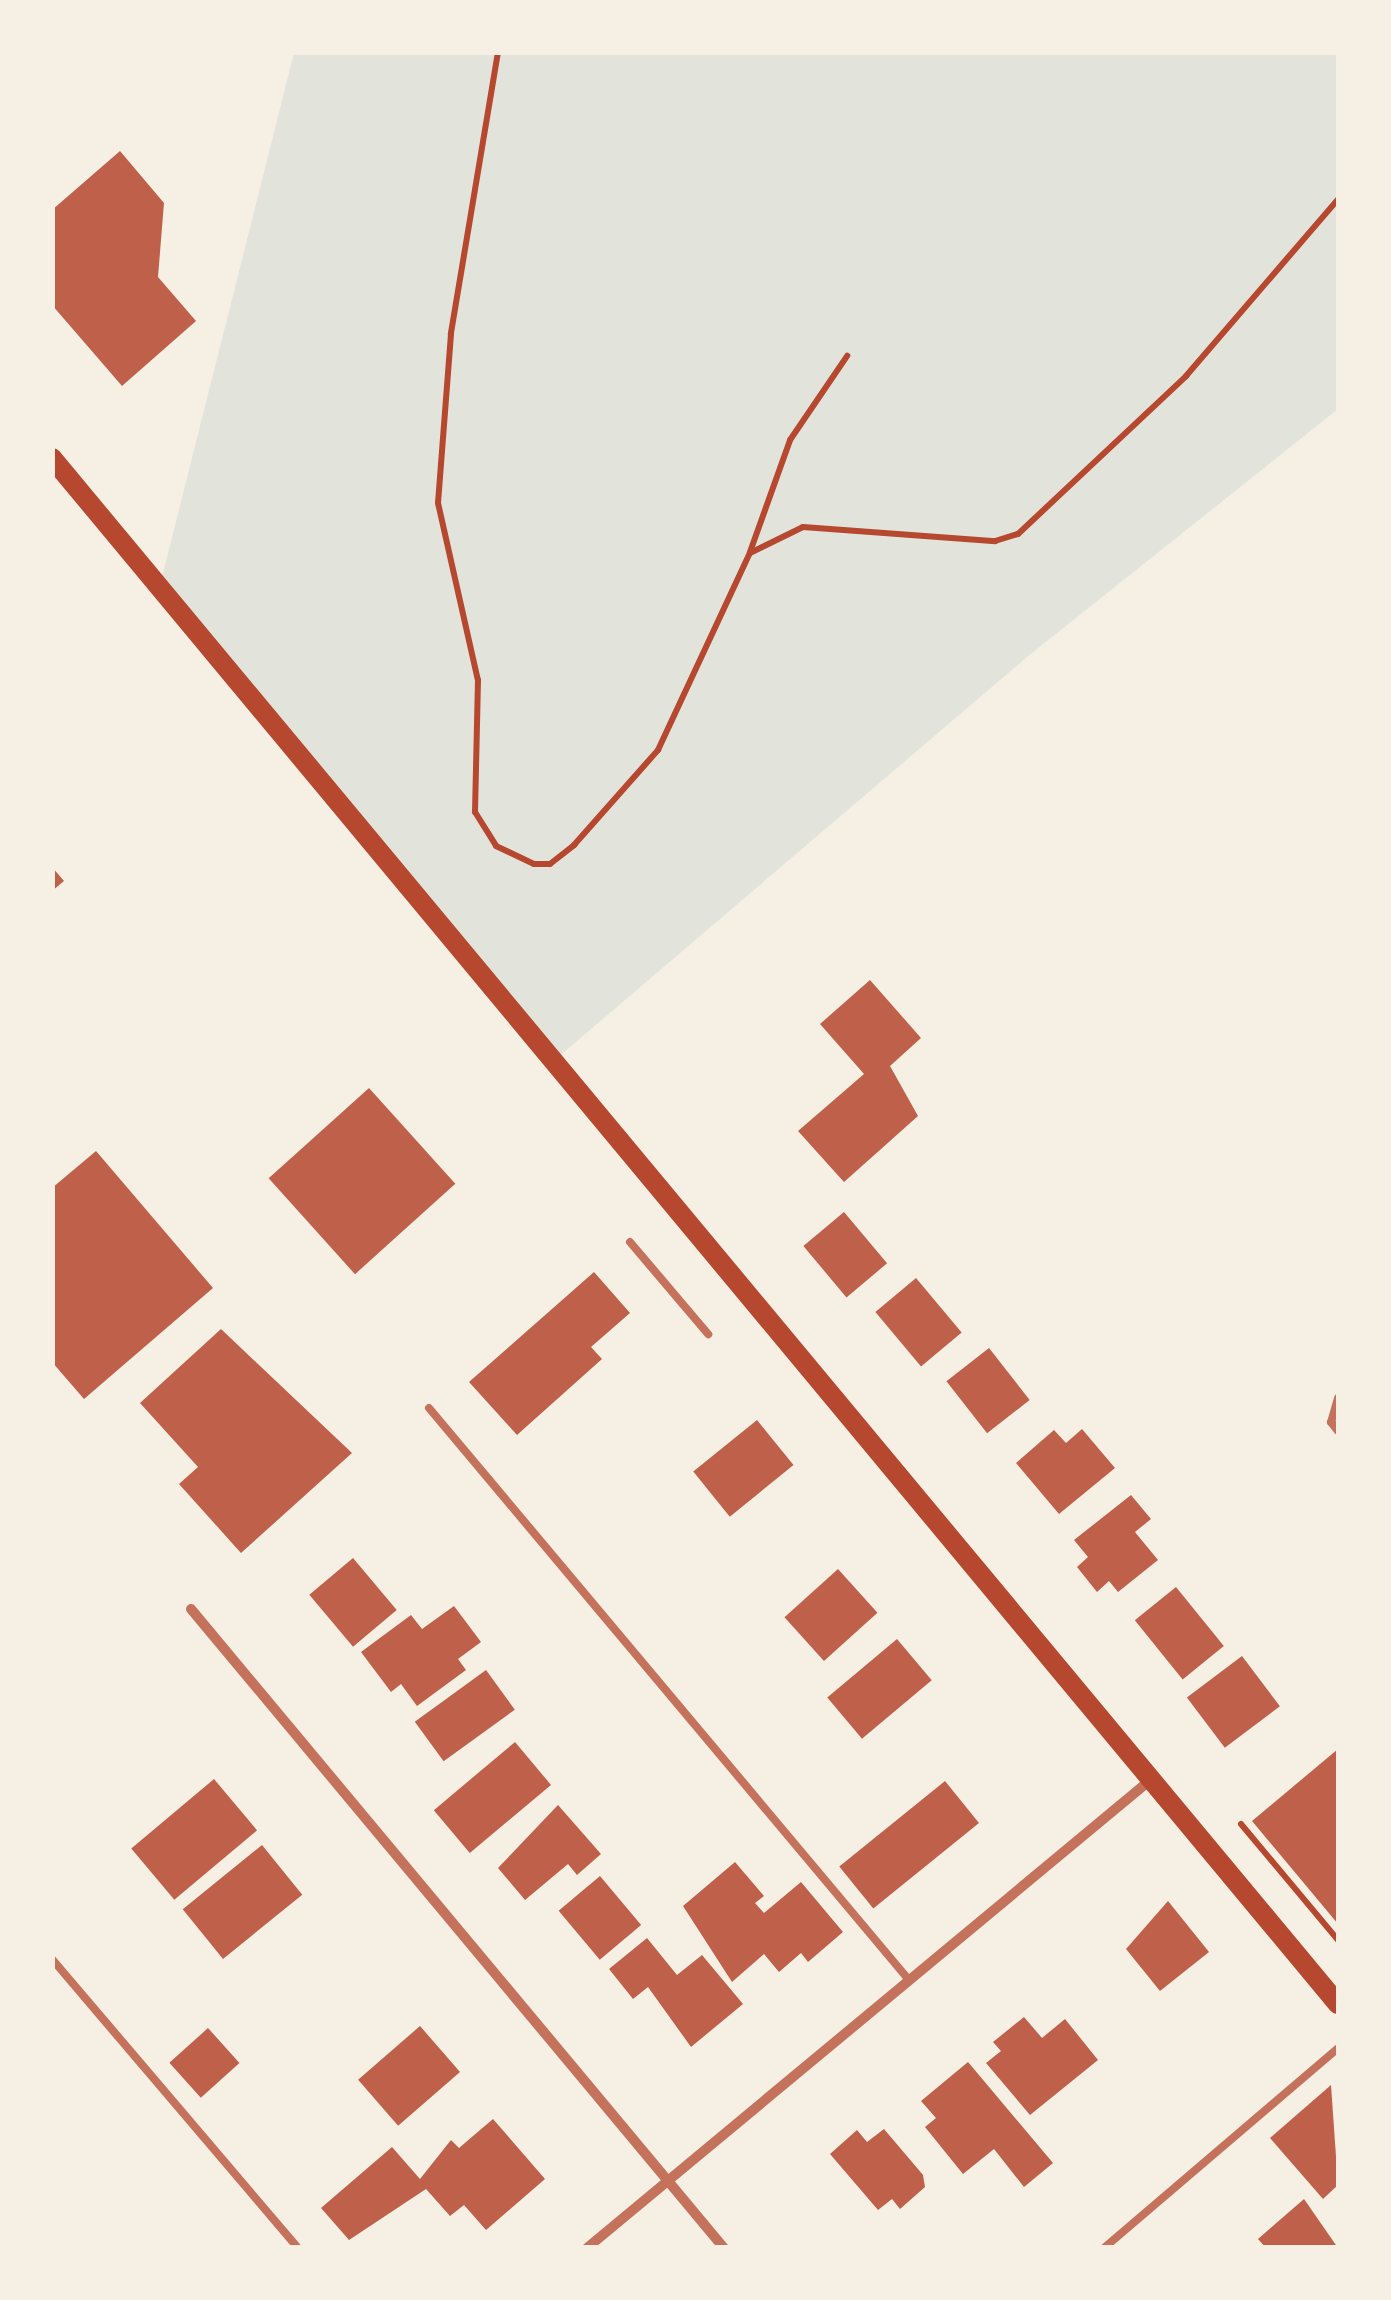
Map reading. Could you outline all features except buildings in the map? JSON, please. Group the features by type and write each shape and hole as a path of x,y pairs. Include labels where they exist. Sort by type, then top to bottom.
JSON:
{"main road":[{"path":"52,458 1148,1782 1338,2004"}],"street":[{"path":"191,1609 724,2248"},
{"path":"586,2248 1148,1782"}],"lane":[{"path":"630,1242 708,1334"},
{"path":"1338,1398 1331,1422 1338,1431"},
{"path":"429,1408 909,1980"},
{"path":"52,1959 298,2248"},
{"path":"1104,2248 1338,2048"}],"path":[{"path":"498,52 466,214 438,503 478,680 476,812 496,846 514,860 550,864 596,822 658,750 750,553 790,440 847,356"},
{"path":"750,553 803,527 996,541 1018,534 1186,376 1338,200"},
{"path":"1241,1824 1338,1940"}],"shaded area":[{"path":"294,53 1338,53 1338,409 1027,657 550,1064 158,593"}]}
